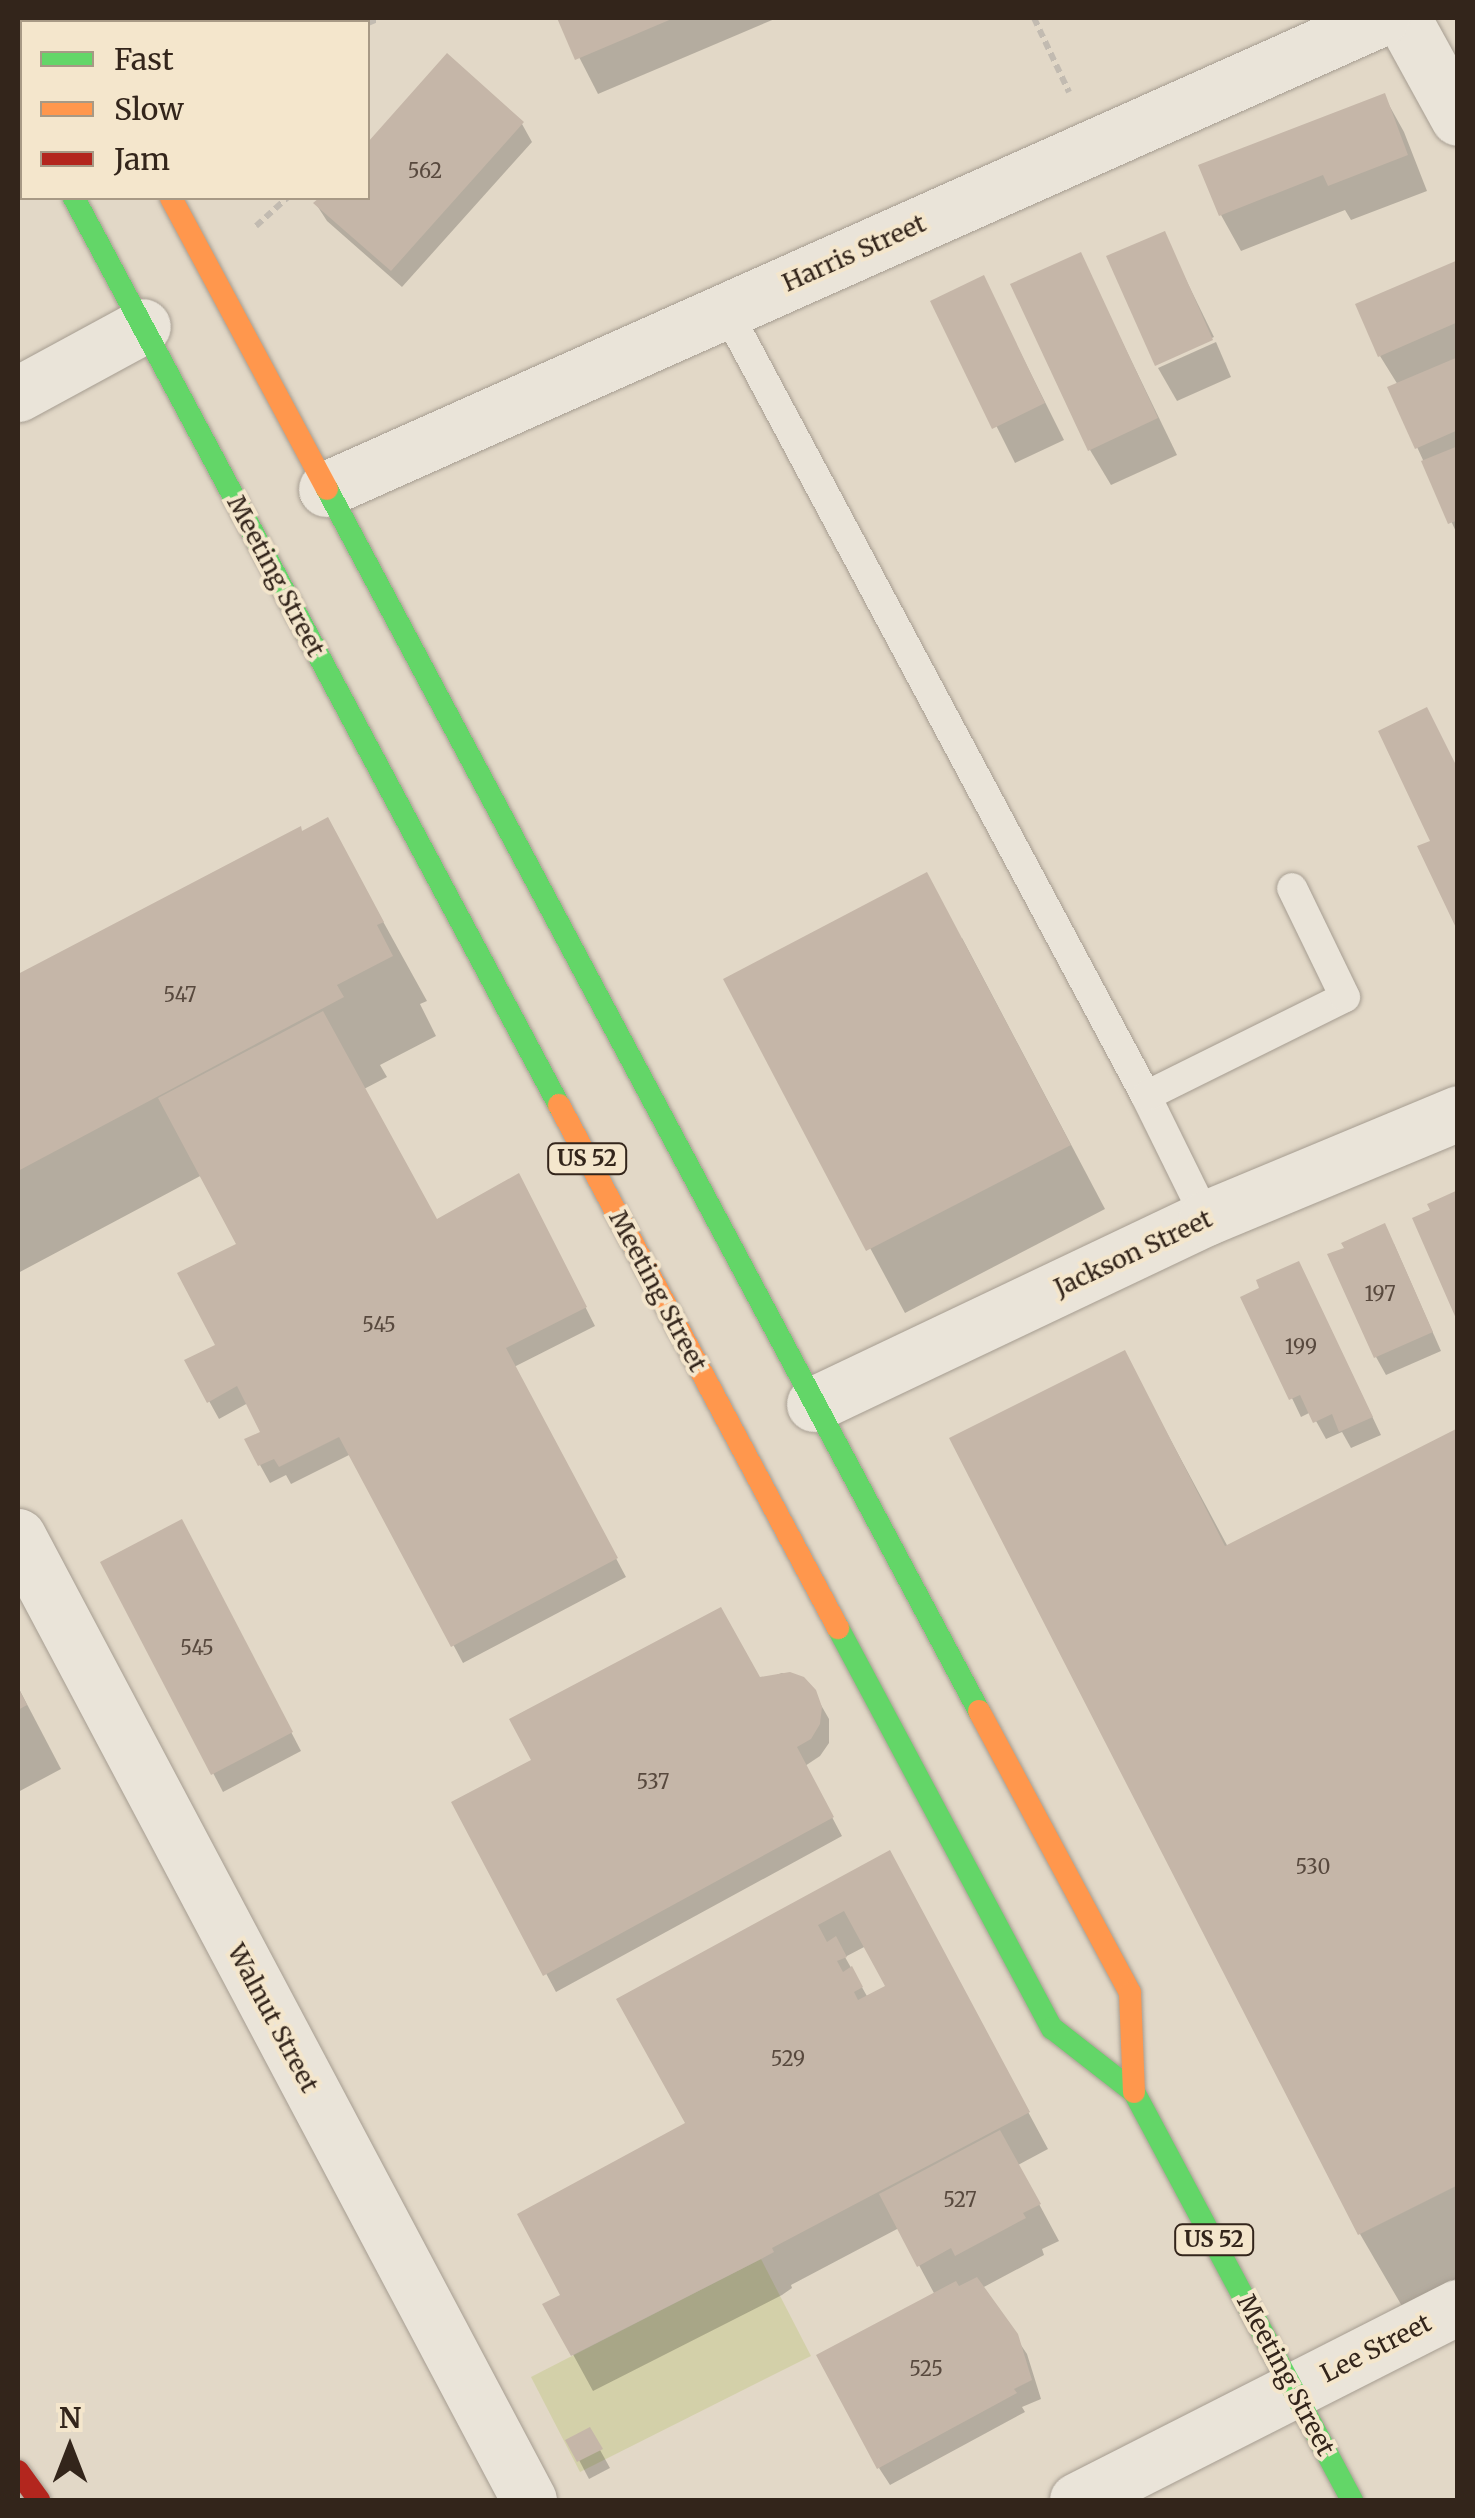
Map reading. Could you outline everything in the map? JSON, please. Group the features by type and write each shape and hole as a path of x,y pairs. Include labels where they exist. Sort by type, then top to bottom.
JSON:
{"main road":[{"name":"Meeting Street","path":"75,200 1052,2028 1134,2092 1352,2500"},
{"name":"Meeting Street","path":"172,200 1130,1994 1134,2092"},
{"path":"18,2471 40,2500"}],"street":[{"name":"Harris Street","path":"326,488 1382,18"},
{"path":"1403,18 1458,118"},
{"path":"18,394 143,326"},
{"name":"Jackson Street","path":"814,1404 1206,1218 1458,1114"},
{"name":"Walnut Street","path":"18,1536 529,2500"},
{"name":"Lee Street","path":"1294,2389 1458,2308"},
{"path":"1077,2500 1294,2389"}],"lane":[{"path":"726,310 1146,1096 1206,1218"},
{"path":"1146,1096 1346,997 1292,888"}],"path":[{"path":"1034,18 1069,92"},
{"path":"251,230 285,200"}],"shaded area":[{"path":"761,2259 811,2356 580,2472 531,2377"}],"building":[{"path":"557,18 674,18 575,60"},
{"path":"447,53 524,122 391,271 313,203 370,200 370,140"},
{"path":"1385,93 1408,155 1328,186 1323,175 1219,216 1198,165"},
{"path":"1165,231 1213,340 1155,366 1106,256"},
{"path":"1081,252 1158,418 1088,451 1010,284"},
{"path":"1458,260 1458,322 1378,357 1355,304"},
{"path":"984,275 1045,403 992,429 930,301"},
{"path":"1458,357 1458,430 1415,449 1387,387"},
{"path":"1458,446 1458,520 1448,524 1421,461"},
{"path":"1427,707 1458,769 1458,932 1417,846 1430,841 1378,731"},
{"path":"328,817 384,922 377,925 393,956 337,985 344,997 18,1171 18,974 301,826 302,831"},
{"path":"927,872 1071,1145 866,1251 723,979"},
{"path":"323,1011 437,1219 519,1173 587,1307 506,1348 618,1558 451,1647 339,1437 279,1467 274,1459 258,1466 244,1439 260,1432 237,1386 207,1403 184,1360 215,1345 177,1273 236,1244 158,1098"},
{"path":"1458,1190 1458,1323 1412,1218 1430,1210 1427,1204"},
{"path":"1385,1223 1433,1332 1374,1358 1327,1254 1344,1248 1341,1243"},
{"path":"1299,1261 1373,1417 1339,1432 1332,1414 1313,1423 1300,1395 1289,1400 1240,1297 1259,1288 1256,1280"},
{"path":"1125,1350 1225,1546 1458,1428 1458,2185 1358,2235 949,1438"},
{"path":"182,1519 293,1732 211,1775 100,1562"},
{"path":"721,1607 760,1677 790,1672 804,1677 816,1690 822,1707 820,1724 811,1739 797,1747 834,1817 543,1976 451,1802 531,1760 509,1719"},
{"path":"18,1687 27,1705 18,1710"},
{"path":"890,1850 1030,2112 772,2248 774,2252 761,2259 571,2356 542,2304 560,2295 517,2214 685,2123 616,1999","holes":["844,1911 885,1986 858,2000 854,1992 863,1987 852,1966 843,1972 837,1961 847,1957 836,1936 827,1942 818,1925"]},
{"path":"1000,2130 1041,2204 1023,2213 1026,2218 955,2256 951,2248 917,2267 879,2194"},
{"path":"977,2277 1018,2334 1032,2380 1014,2389 1017,2393 877,2469 816,2355 956,2281 959,2286"},
{"path":"590,2427 603,2449 577,2462 565,2440"}],"traffic: fast":[{"path":"18,92 20,96"},
{"path":"75,200 559,1105"},
{"path":"327,489 979,1711"},
{"path":"838,1628 1052,2028 1134,2092 1352,2500"}],"traffic: slow":[{"path":"172,200 327,489"},
{"path":"559,1105 838,1628"},
{"path":"979,1711 1130,1993 1134,2092"}],"traffic: jam":[{"path":"18,2471 39,2500"}]}
